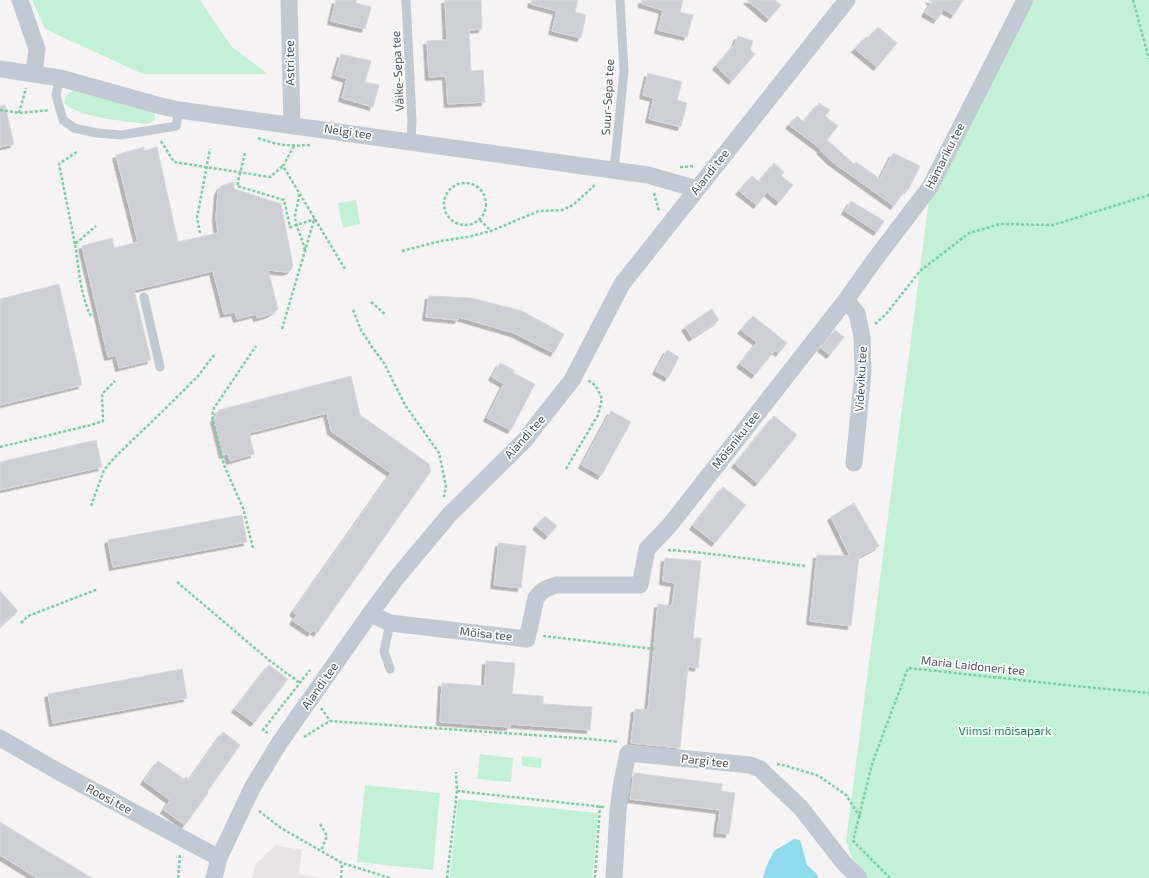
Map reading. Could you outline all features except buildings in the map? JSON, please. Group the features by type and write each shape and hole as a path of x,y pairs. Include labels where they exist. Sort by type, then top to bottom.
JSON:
{"street":[{"path":"20,0 37,49 34,74"},
{"name":"Astri tee","path":"289,0 292,125"},
{"name":"Aiandi tee","path":"214,878 219,858 252,788 280,742 370,614 398,576 450,514 526,439 572,380 622,284 847,0"},
{"name":"Hämariku tee","path":"846,300 930,187 1025,0"},
{"name":"Nelgi tee","path":"0,69 60,78 161,106 178,118 292,125 411,141 648,174 697,189"},
{"name":"Videviku tee","path":"846,300 858,313 862,337 864,372 854,463"},
{"name":"Mõisniku tee","path":"647,549 670,525 846,300"},
{"name":"Mõisa tee","path":"370,614 390,623 527,638 536,598 540,593 547,588 556,585 640,585 647,549"},
{"name":"Roosi tee","path":"0,738 59,772 219,858"},
{"name":"Pargi tee","path":"614,878 618,810 628,753 750,765 760,769 801,808 843,862 859,878"}],"lane":[{"name":"Väike-Sepa tee","path":"406,0 412,120 411,141"},
{"name":"Suur-Sepa tee","path":"614,170 624,71 620,0"},
{"path":"60,78 56,95 63,120 74,128 97,133 121,135 178,118"},
{"path":"144,297 160,367"},
{"path":"390,623 384,651 390,669"}],"path":[{"path":"1133,0 1149,59"},
{"path":"19,113 27,82 34,74"},
{"path":"0,110 19,113 49,110 63,120"},
{"path":"168,138 161,141 174,162 270,177 283,166 294,146"},
{"path":"258,138 278,145 312,145"},
{"path":"200,233 197,218 210,149"},
{"path":"78,151 59,164 81,282 91,316"},
{"path":"244,153 237,186 284,200 290,227 315,219"},
{"path":"283,166 344,269"},
{"path":"673,166 696,166"},
{"path":"648,174 644,186 655,194 660,213"},
{"path":"469,183 481,189 486,201 486,208 480,220 474,224 466,226 452,221 447,216 444,210 444,202 445,195 450,189 455,185 469,183"},
{"path":"402,251 441,241 491,231 539,211 562,210 573,205 597,184"},
{"path":"299,193 298,205 295,214 296,225 305,251"},
{"path":"862,337 886,314 920,271 968,233 1000,224 1053,225 1149,195"},
{"path":"282,329 315,219"},
{"path":"480,220 491,231"},
{"path":"75,244 96,226"},
{"path":"370,302 386,315"},
{"path":"353,310 361,330 384,363 405,405 440,453 446,486 444,500 449,495"},
{"path":"253,548 243,508 224,465 212,416 214,408 256,346"},
{"path":"91,506 104,470 115,457 198,376 214,355"},
{"path":"566,469 598,416 602,399 596,386 576,372"},
{"path":"0,447 103,421 102,394 115,381"},
{"path":"647,549 702,552 807,566"},
{"path":"177,582 270,661 300,683"},
{"path":"21,623 28,616 98,589"},
{"path":"527,638 541,636 654,649"},
{"path":"280,742 263,730 314,665"},
{"name":"Maria Laidoneri tee","path":"890,878 854,841 872,764 908,668 1149,693"},
{"path":"303,737 330,721 590,739 622,743"},
{"path":"447,878 457,791 456,772"},
{"path":"457,791 600,806 618,810"},
{"path":"256,815 261,805"},
{"path":"595,878 600,806"},
{"path":"259,811 281,828 342,863 390,878"},
{"path":"320,824 327,836 321,851"},
{"path":"178,878 181,838"},
{"path":"341,878 342,863"}],"shaded area":[{"path":"275,845 302,850 299,874 320,878 252,878 256,864"}],"green space":[{"path":"32,0 200,0 232,47 268,74 143,74 45,29"},
{"name":"Viimsi mõisapark","path":"1030,0 1149,0 1149,878 867,878 854,864 846,841 929,200"},
{"path":"73,91 82,91 154,113 155,120 144,124 103,118 83,113 65,104 66,96"},
{"path":"356,200 360,224 343,228 338,203"},
{"path":"480,754 513,758 511,782 477,779"},
{"path":"522,756 542,758 541,768 522,766"},
{"path":"365,785 440,793 433,870 357,862"},
{"path":"458,799 598,813 592,878 450,878"}],"water":[{"path":"794,839 800,840 807,865 817,874 818,878 763,878 766,867 774,851"}]}
